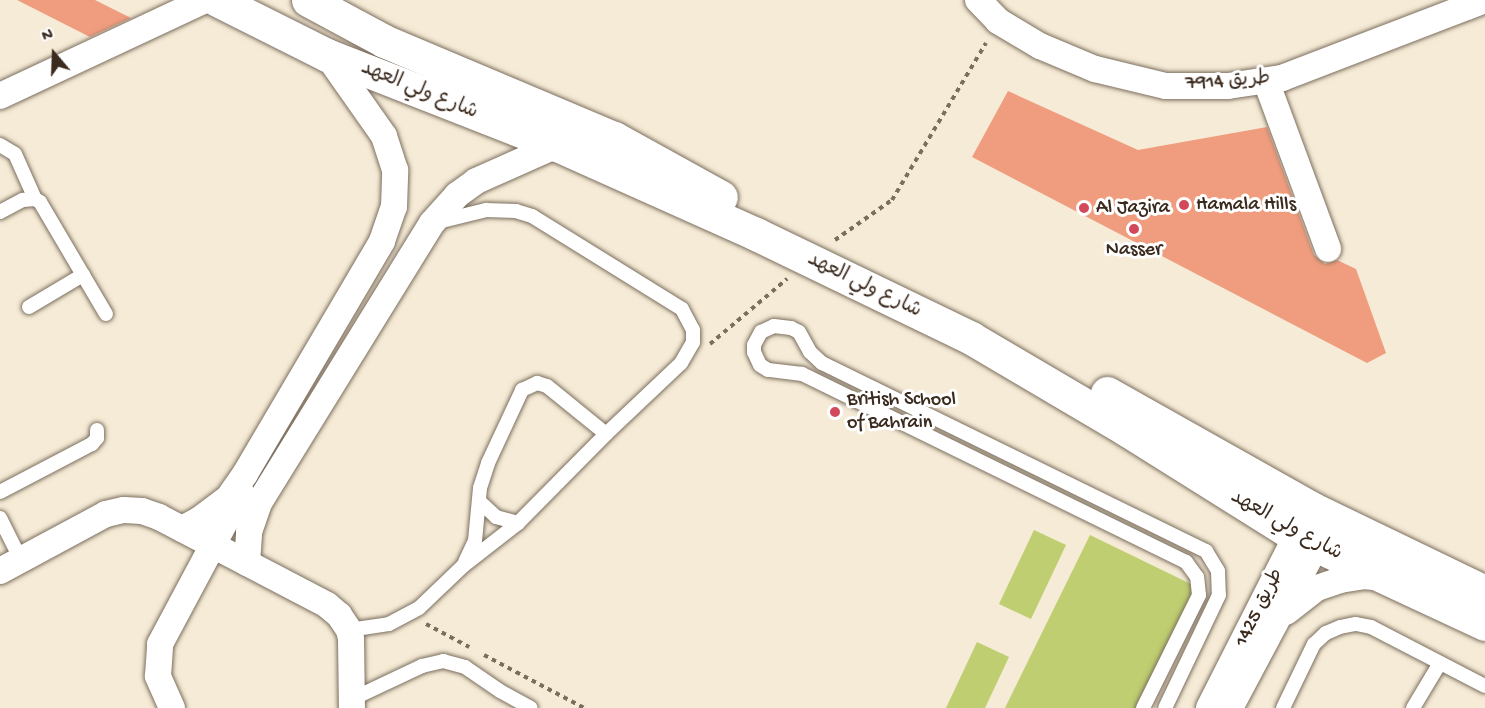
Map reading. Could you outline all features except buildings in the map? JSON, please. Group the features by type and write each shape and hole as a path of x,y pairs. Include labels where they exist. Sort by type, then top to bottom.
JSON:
{"main road":[{"name":"شارع ولي العهد","path":"217,0 327,55 760,226"},
{"name":"شارع ولي العهد","path":"308,0 384,41 614,138 760,226 972,338 1127,430 1313,527 1485,592"},
{"name":"شارع ولي العهد","path":"1313,527 1386,579 1485,624"}],"street":[{"path":"0,96 205,0"},
{"name":"طريق 7914","path":"978,0 998,21 1040,46 1095,69 1166,86 1228,86 1282,78 1485,0"},
{"path":"183,529 229,497 245,474 382,241 394,207 395,170 384,136 327,55"},
{"path":"1266,81 1328,249"},
{"path":"247,563 249,532 259,503 432,223 457,195 476,181 557,145"},
{"path":"382,241 410,257"},
{"path":"172,708 158,676 160,644 237,502 245,474"},
{"path":"10,565 90,521 124,510 142,511 214,544 327,605 339,615 349,630 352,652 351,704"},
{"name":"طريق 1425","path":"1230,708 1279,618 1313,527"},
{"name":"طريق 1425","path":"1209,708 1313,527"},
{"path":"1279,618 1297,601 1317,588 1340,580 1364,576 1386,579"}],"lane":[{"path":"0,145 15,154 35,199 44,207 106,314"},
{"path":"0,212 23,200 35,199"},
{"path":"349,630 374,628 405,617 419,608 463,566 518,523 688,354 693,330 682,309 532,216 516,211 486,210 432,223"},
{"path":"29,307 83,275"},
{"path":"1143,708 1199,595 1197,577 1186,562 810,377 794,372 777,372 760,365 754,352 754,345 761,332 774,326 791,328 804,339 810,352 822,363 1206,551 1218,571 1219,595 1165,708"},
{"path":"794,372 807,360 810,352"},
{"path":"463,566 475,541 479,501 488,463 526,387 537,383 547,386 606,434"},
{"path":"0,492 92,444 97,438 97,430"},
{"path":"479,501 496,517 518,523"},
{"path":"0,518 10,565"},
{"path":"1283,708 1314,644 1326,633 1356,624 1371,627 1485,686"},
{"path":"351,704 422,666 443,661 465,667 500,691 531,708"},
{"path":"1413,708 1440,663"}],"path":[{"path":"705,349 816,254 892,200 998,21"},
{"path":"433,615 425,623 584,708"}],"green space":[{"path":"1034,530 1066,545 1031,619 999,604"},
{"path":"1090,535 1201,589 1143,708 1005,708"},
{"path":"977,642 1009,657 985,708 946,708"}],"place":[{"name":"Hamala Hills","path":"1184,205"},
{"name":"Al Jazira","path":"1084,208"},
{"name":"Nasser","path":"1134,229"},
{"name":"British School of Bahrain","path":"835,412"}]}
